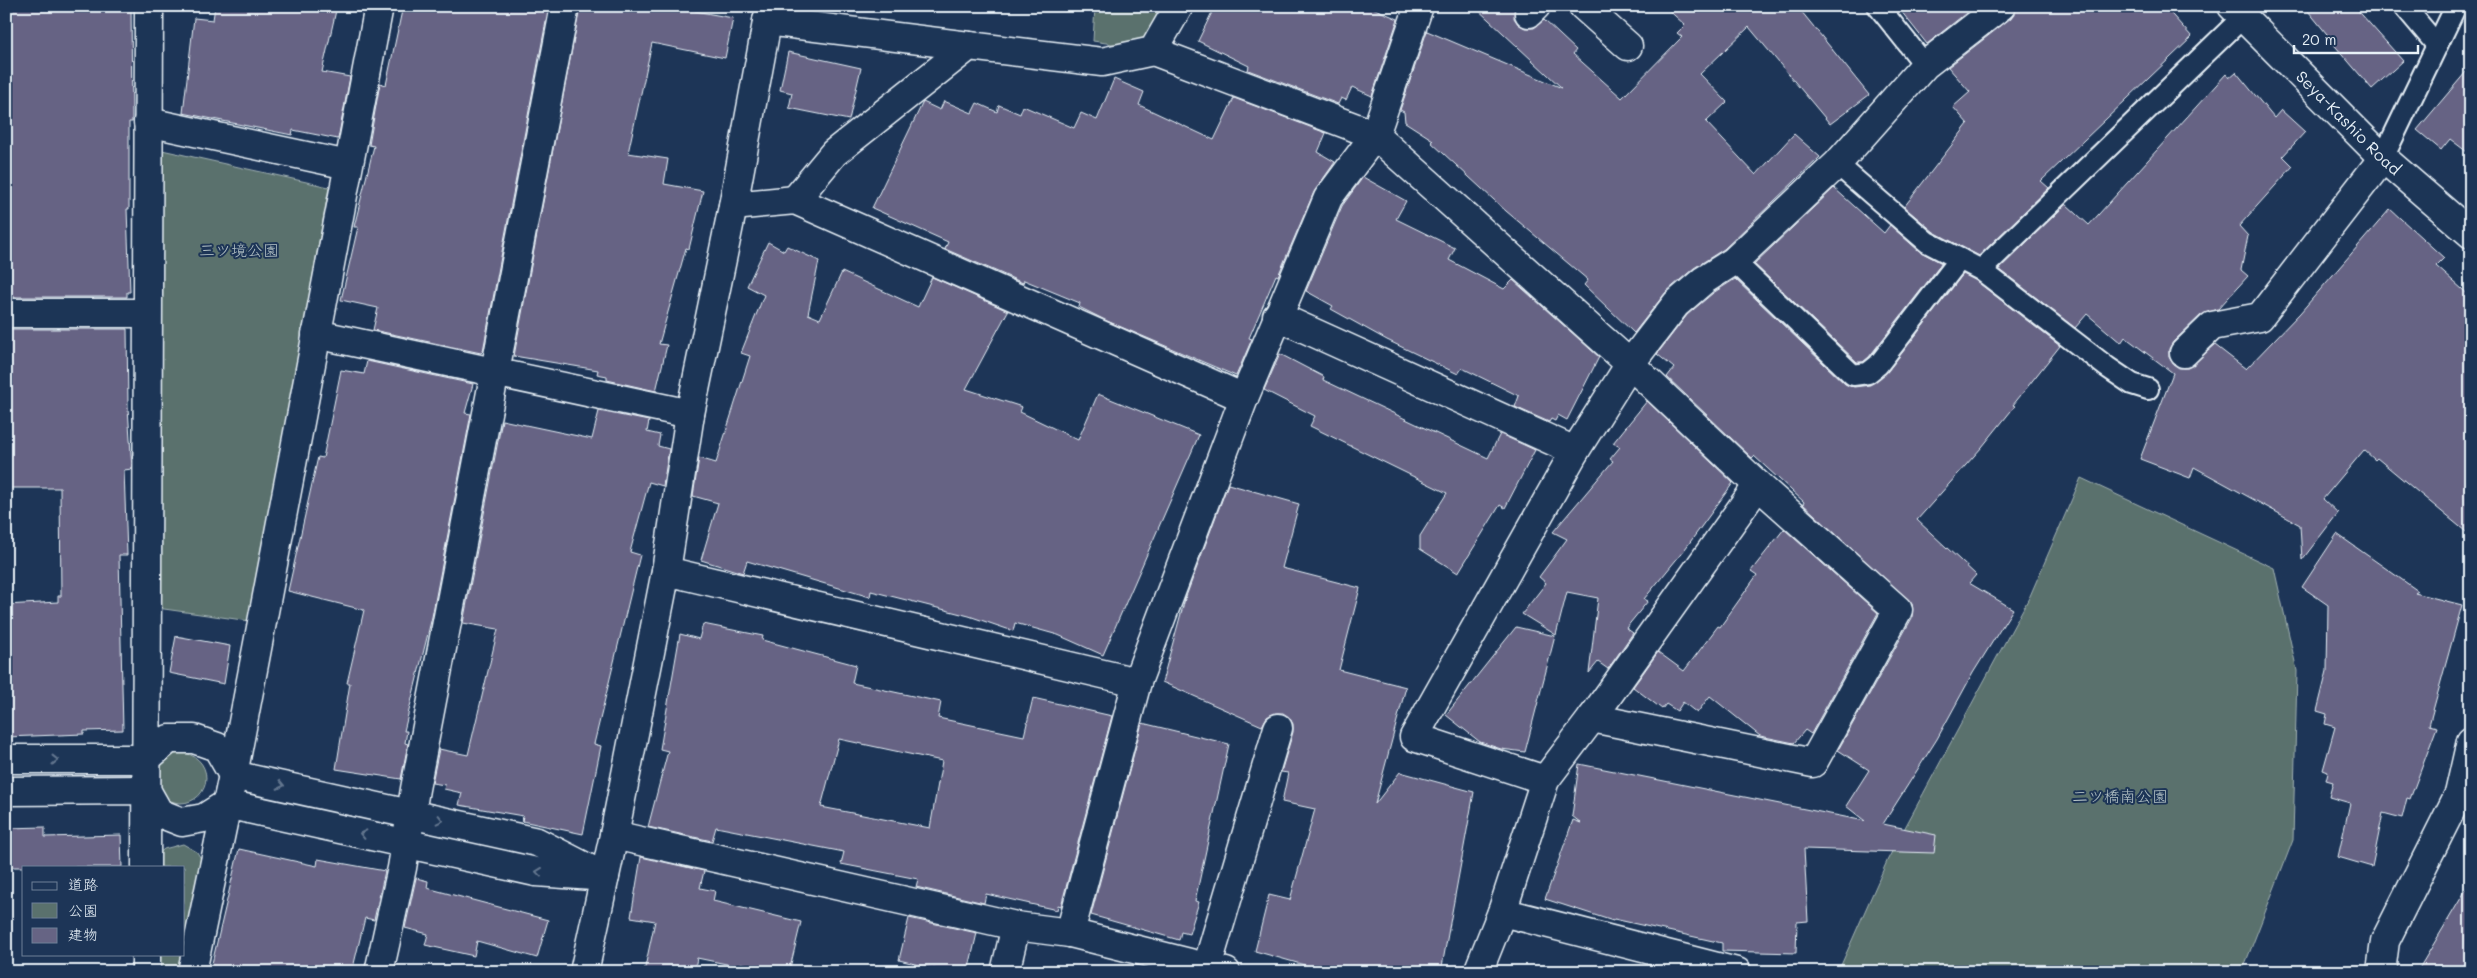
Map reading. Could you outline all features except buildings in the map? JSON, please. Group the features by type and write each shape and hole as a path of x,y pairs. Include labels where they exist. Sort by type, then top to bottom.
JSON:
{"street":[{"path":"146,866 146,312 149,6"},
{"path":"192,972 233,775 379,6"},
{"path":"379,972 402,868 405,843 565,6"},
{"path":"1153,51 1179,6"},
{"path":"1070,933 1137,682 1244,398 1277,316 1328,198 1375,135 1419,6"},
{"path":"1582,6 1628,46"},
{"path":"1545,780 1414,737 1575,451 1630,364 1676,304 1704,280 1734,261 1837,164 1925,65 2001,6"},
{"name":"Seya-Kashio Road","path":"2237,12 2383,158 2471,234"},
{"path":"584,972 614,835 666,570 690,414 733,206 768,14 969,46 1102,62 1153,51 1375,135 1630,364 1758,485 1898,610 1813,763 1592,718"},
{"path":"795,200 834,153 969,46"},
{"path":"148,122 348,165"},
{"path":"2184,353 2212,326 2260,317 2383,158"},
{"path":"733,206 795,200 1244,398"},
{"path":"6,313 146,312"},
{"path":"1277,316 1575,451"},
{"path":"316,334 690,414"},
{"path":"1478,972 1502,912 1545,780 1592,718 1758,485"},
{"path":"666,570 1137,682"},
{"path":"614,835 1016,926 1070,933 1216,969 1278,728"},
{"path":"6,759 146,759 169,739 194,739 217,747 233,775 537,842 605,877"},
{"path":"2381,972 2385,941 2459,794 2471,742"},
{"path":"6,791 146,790"},
{"path":"146,790 158,812 182,822 204,818 226,804 536,872 605,877"},
{"path":"1502,912 1737,972"},
{"path":"1005,972 1016,926"},
{"path":"146,956 146,972"}],"lane":[{"path":"1878,6 1925,65"},
{"path":"2404,6 2436,44"},
{"path":"2383,158 2436,44 2456,6"},
{"path":"1981,270 2237,12"},
{"path":"1837,164 1927,242 1981,270 2107,367 2132,384 2148,389"},
{"path":"1734,261 1853,375 1868,373 1878,365 1960,259"}],"green space":[{"path":"1095,6 1166,6 1145,49 1093,41"},
{"name":"三ツ境公園","path":"162,150 329,187 250,621 157,608"},
{"name":"二ツ橋南公園","path":"2081,478 2274,568 2297,671 2293,840 2242,972 1838,972 1888,859 2030,596"},
{"path":"181,753 190,755 201,764 206,778 204,787 195,798 181,803 172,801 161,792 156,778 158,769 167,758"},
{"path":"183,844 197,852 204,864 182,972 152,972 153,956 185,956 185,866 155,866 155,857 164,849"}]}
